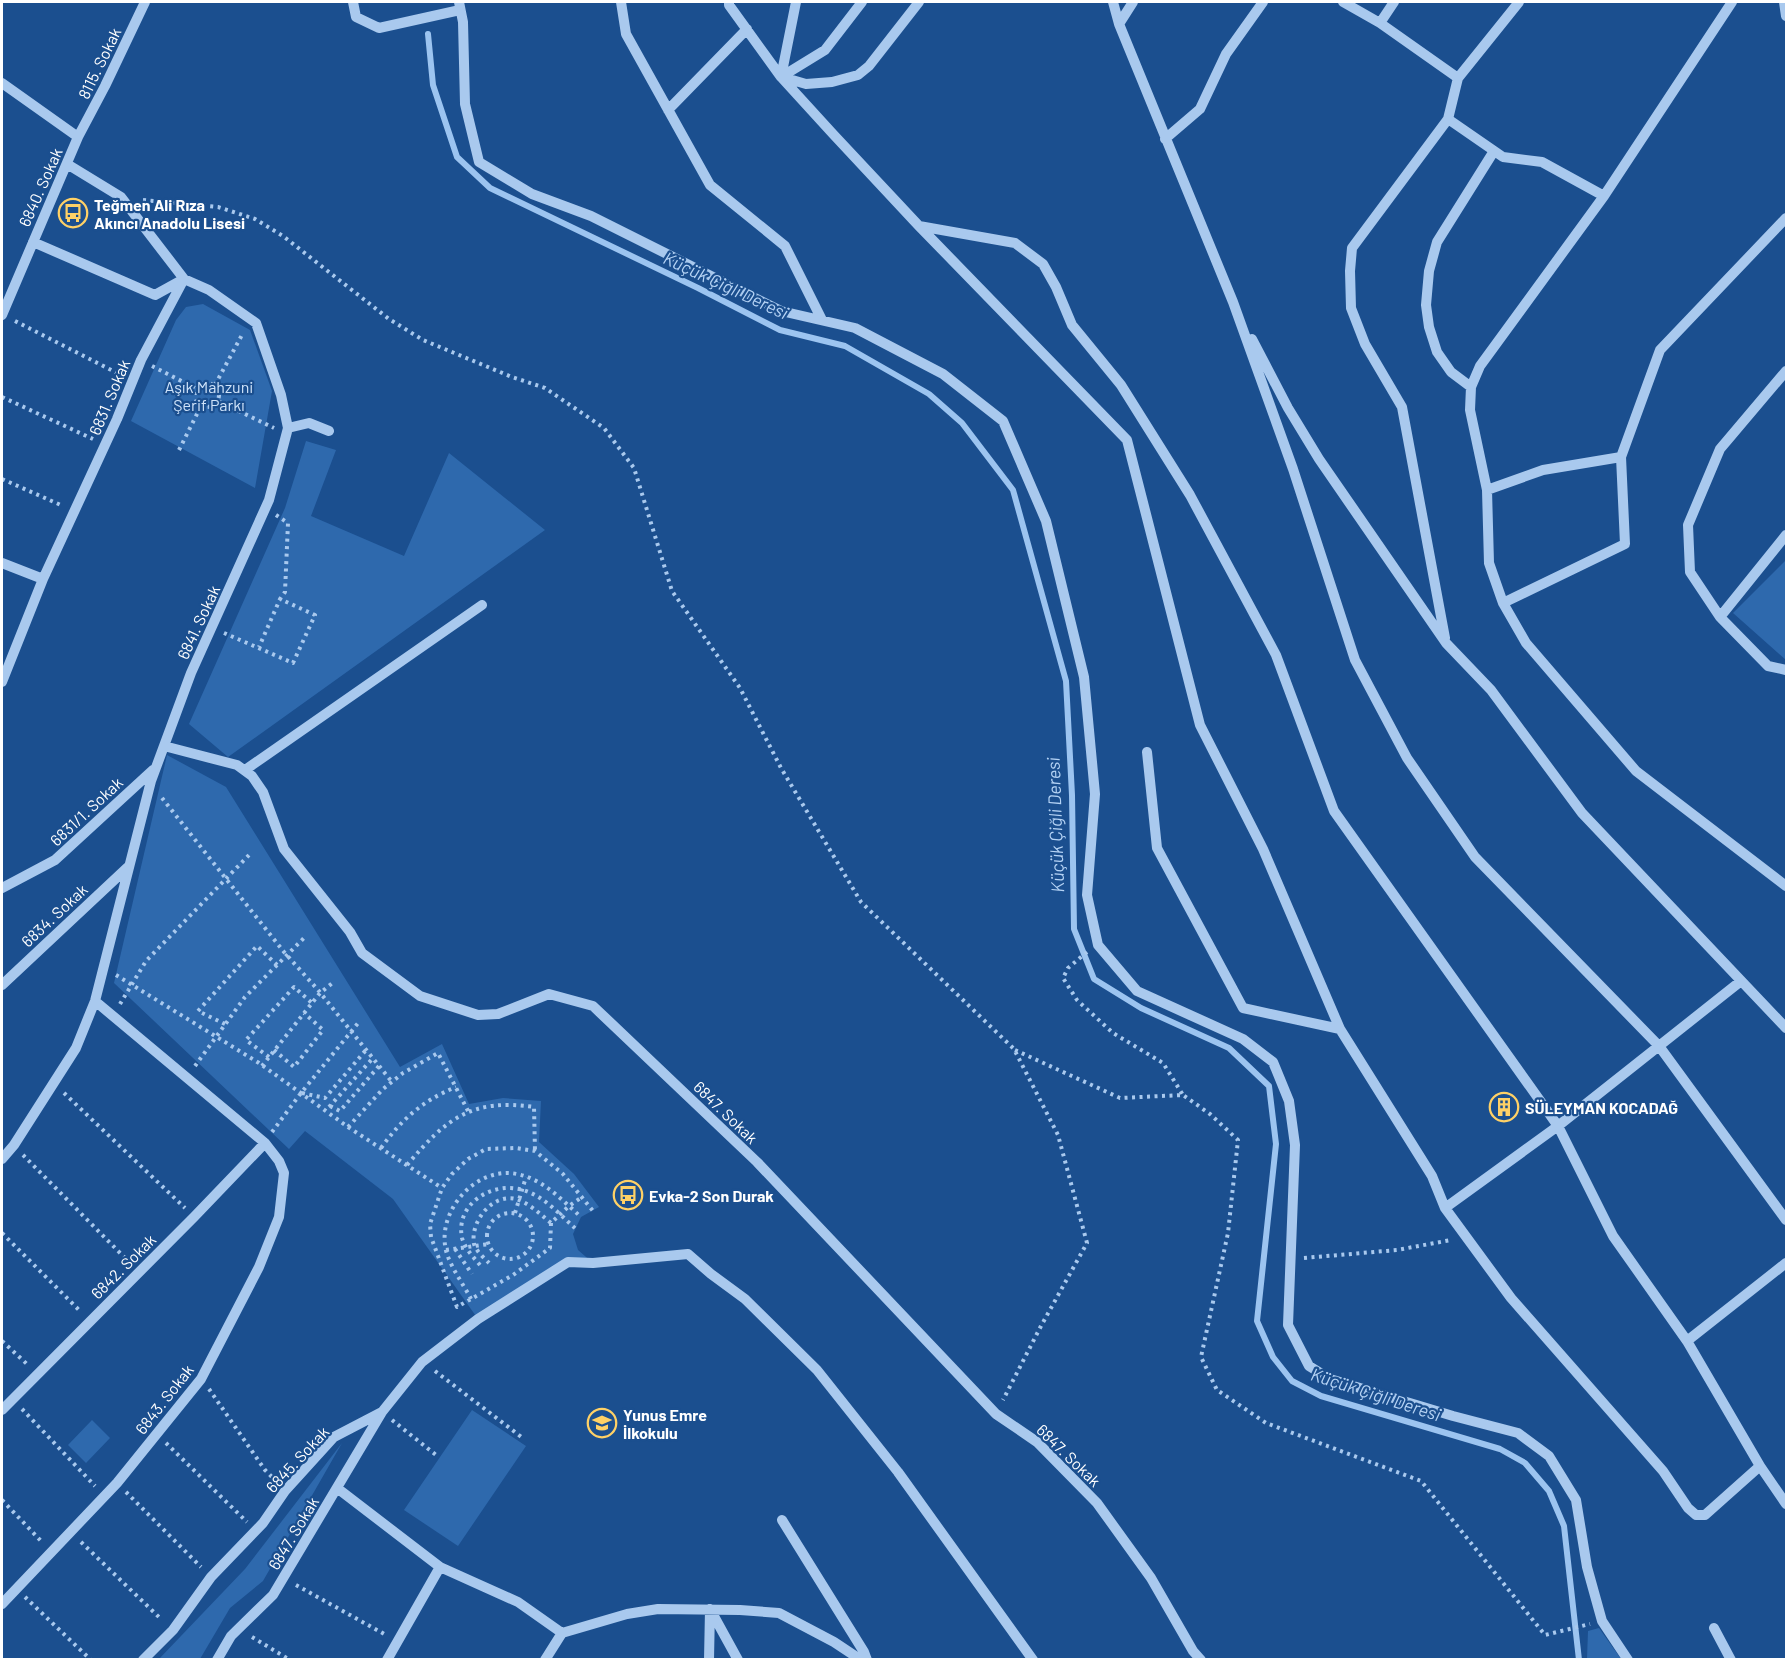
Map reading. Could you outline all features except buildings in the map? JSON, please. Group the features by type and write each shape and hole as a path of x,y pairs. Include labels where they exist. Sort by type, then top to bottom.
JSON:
{"street":[{"name":"8115. Sokak","path":"78,137 145,2"},
{"path":"353,2 356,17 379,28 460,6 463,22 465,104 480,162 532,194 591,216 781,311 855,328 943,374 1003,421 1047,521 1084,677 1095,794 1087,895 1098,945 1137,991 1243,1039 1273,1062 1289,1101 1295,1145 1288,1325 1309,1366 1330,1379 1518,1433 1549,1456 1576,1500 1587,1567 1602,1622 1629,1659"},
{"path":"621,2 626,34 710,185 785,246 822,320"},
{"path":"729,2 782,77 919,226 1127,440 1200,725 1263,849 1340,1029 1432,1176 1444,1208 1511,1298 1664,1471 1695,1515 1705,1515 1760,1466"},
{"path":"782,77 796,2"},
{"path":"782,77 825,50 862,2"},
{"path":"782,77 806,84 832,82 858,75 869,66 919,2"},
{"path":"1113,2 1119,24 1233,302 1293,470 1355,660 1407,758 1475,857 1659,1046 1786,1220"},
{"path":"1119,24 1133,2"},
{"path":"1165,139 1200,109 1226,54 1263,2"},
{"path":"1343,2 1380,23 1458,78"},
{"path":"1380,23 1394,2"},
{"path":"1446,643 1401,407 1365,344 1352,308 1350,271 1352,248 1448,119 1458,78 1519,2"},
{"path":"1732,2 1604,196 1480,366 1471,387 1470,410 1487,490 1489,563 1503,603 1526,643 1636,771 1786,886"},
{"path":"1784,2 1786,16"},
{"path":"668,110 747,29"},
{"path":"2,83 78,137"},
{"path":"1448,119 1503,157 1542,162 1604,196"},
{"name":"6840. Sokak","path":"2,315 78,137"},
{"path":"1471,387 1451,372 1437,352 1429,327 1426,304 1429,271 1437,242 1494,151"},
{"path":"33,242 155,295 184,279 150,238 121,196 67,164"},
{"path":"1503,603 1625,544 1621,457 1660,350 1786,218"},
{"path":"919,226 1015,243 1043,264 1056,287 1072,325 1121,385 1190,495 1276,655 1334,811 1558,1126 1613,1236 1687,1341 1760,1466 1786,1504"},
{"name":"6841. Sokak","path":"2,1159 14,1145 76,1048 95,1001 155,768 191,673 269,500 287,431 281,395 256,323 209,290 184,279"},
{"name":"6831. Sokak","path":"2,682 43,579 105,445 141,360 184,279"},
{"path":"1233,302 1288,408 1318,459 1446,643 1491,690 1582,813 1786,1028"},
{"path":"1786,371 1720,449 1688,525 1690,572 1720,616 1768,666 1786,670"},
{"path":"287,431 309,423 329,431"},
{"path":"1487,490 1543,470 1621,457"},
{"path":"1720,616 1786,535"},
{"path":"2,563 43,579"},
{"path":"164,746 237,765 245,770 482,605"},
{"path":"1147,752 1157,848 1243,1008 1340,1029"},
{"name":"6831/1. Sokak","path":"2,888 56,860 155,768"},
{"name":"6847. Sokak","path":"245,770 263,792 284,849 350,932 362,953 420,996 478,1015 498,1014 549,994 593,1006 757,1162 996,1414 1037,1442 1097,1503 1151,1578 1193,1651 1201,1659"},
{"name":"6834. Sokak","path":"2,985 128,867"},
{"path":"1444,1208 1558,1126 1742,981"},
{"name":"6843. Sokak","path":"2,1604 117,1483 201,1379 259,1267 279,1217 284,1173 279,1161 265,1143 95,1001"},
{"name":"6842. Sokak","path":"2,1410 265,1143"},
{"name":"6845. Sokak","path":"143,1659 172,1630 211,1577 256,1531 285,1491 334,1437 382,1412 422,1362 478,1319 568,1262 593,1263 688,1254 746,1299 816,1370 898,1472 1033,1659"},
{"path":"1687,1341 1786,1263"},
{"name":"6847. Sokak","path":"217,1659 238,1628 273,1595 382,1412"},
{"path":"337,1488 440,1567 518,1602 562,1632"},
{"path":"782,1520 867,1659"},
{"path":"387,1659 440,1567"},
{"path":"709,1659 710,1609"},
{"path":"710,1609 738,1659"},
{"path":"545,1659 562,1632 627,1614 658,1610 710,1609 779,1613 861,1659"},
{"path":"1714,1628 1731,1659"}],"path":[{"path":"121,196 174,204 218,207 255,219 283,236 389,319 423,340 512,377 545,388 575,406 604,428 634,468 672,591 740,688 781,768 861,902 1014,1049 1058,1135 1087,1243 996,1414"},
{"path":"2,315 132,380"},
{"path":"215,385 250,319"},
{"path":"141,360 197,389"},
{"path":"203,383 215,385 219,392 218,400 209,407 201,406 196,400 197,389 203,383"},
{"path":"2,397 105,445"},
{"path":"218,400 287,431"},
{"path":"179,450 201,406"},
{"path":"2,479 74,511"},
{"path":"259,647 285,592 288,523 265,510"},
{"path":"212,627 293,663 315,615 280,599"},
{"path":"151,781 287,955 392,1082"},
{"path":"113,1016 146,961 250,854"},
{"path":"187,1077 245,997 305,938"},
{"path":"225,1024 198,1011 257,946 277,965"},
{"path":"1090,949 1068,968 1063,978 1077,1000 1113,1033 1163,1063 1183,1095"},
{"path":"104,967 262,1066 348,1127 442,1188"},
{"path":"262,1066 320,993 335,981"},
{"path":"269,1057 246,1040 294,987 312,1003"},
{"path":"274,1050 294,1066 323,1030 304,1013"},
{"path":"265,1143 301,1093 359,1022"},
{"path":"301,1093 325,1098 366,1050"},
{"path":"348,1127 392,1082 438,1053 468,1111"},
{"path":"326,1111 373,1058"},
{"path":"330,1106 340,1111 379,1065"},
{"path":"54,1083 194,1217"},
{"path":"381,1148 414,1110 437,1095 456,1087"},
{"path":"407,1165 426,1142 468,1111 496,1105 514,1104 534,1107 535,1151"},
{"path":"14,1145 139,1272"},
{"path":"582,1197 551,1223 550,1248 513,1275 457,1307 431,1237 430,1224 442,1188 452,1174 468,1159 486,1149 516,1148 535,1151 564,1174 593,1210"},
{"path":"471,1299 446,1250 445,1224 456,1200 476,1182 501,1173 526,1177 545,1186 581,1218"},
{"path":"515,1213 526,1177"},
{"path":"480,1265 466,1246 462,1236 464,1215 476,1199 491,1191 511,1187 541,1198 576,1229"},
{"path":"489,1263 474,1246 474,1233 477,1221 498,1200 518,1200 551,1223"},
{"path":"508,1212 515,1213 528,1221 534,1236 528,1251 514,1259 506,1259 499,1256 489,1244 488,1230 495,1218 508,1212"},
{"path":"2,1233 90,1321"},
{"path":"1291,1258 1397,1250 1466,1237"},
{"path":"446,1250 489,1244"},
{"path":"455,1249 472,1274"},
{"path":"2,1341 38,1373"},
{"path":"422,1362 524,1439"},
{"path":"201,1379 265,1470 285,1491"},
{"path":"13,1398 104,1496"},
{"path":"382,1412 436,1455"},
{"path":"157,1434 256,1531"},
{"path":"117,1483 211,1577"},
{"path":"2,1500 51,1551"},
{"path":"70,1531 172,1630"},
{"path":"284,1578 398,1641"},
{"path":"16,1589 91,1659"},
{"path":"1568,1629 1587,1624"},
{"path":"238,1628 290,1659"}],"green space":[{"name":"Aşık Mahzuni Şerif Parkı","path":"203,304 250,330 272,391 255,488 131,421 176,320 186,307"},
{"path":"306,441 336,450 311,516 404,556 449,453 545,530 228,757 189,724 285,508"},
{"path":"1786,560 1786,660 1733,613"},
{"path":"167,755 226,787 400,1067 442,1044 469,1104 503,1098 541,1101 539,1142 574,1174 599,1207 581,1217 573,1234 578,1250 593,1263 568,1262 478,1319 393,1199 305,1131 289,1149 114,983"},
{"path":"472,1410 526,1446 458,1546 404,1510"},
{"path":"92,1420 110,1438 86,1463 68,1445"},
{"path":"342,1443 263,1581 230,1608 200,1659 159,1659 245,1569"},
{"path":"1599,1628 1621,1659 1587,1659 1588,1631"}],"waterway":[{"name":"Küçük Çiğli Deresi","path":"428,34 433,85 457,157 490,188 780,330 845,346 929,394 962,423 1013,490 1066,681 1072,795 1074,929 1094,979 1141,1008 1229,1048 1269,1086 1276,1144 1257,1321 1273,1357 1292,1381 1321,1396 1500,1449 1525,1463 1549,1491 1564,1526 1579,1660"}],"place":[{"name":"Teğmen Ali Rıza Akıncı Anadolu Lisesi","path":"73,213"},
{"name":"SÜLEYMAN KOCADAĞ","path":"1504,1107"},
{"name":"Evka-2 Son Durak","path":"628,1195"},
{"name":"Yunus Emre İlkokulu","path":"602,1423"}]}
